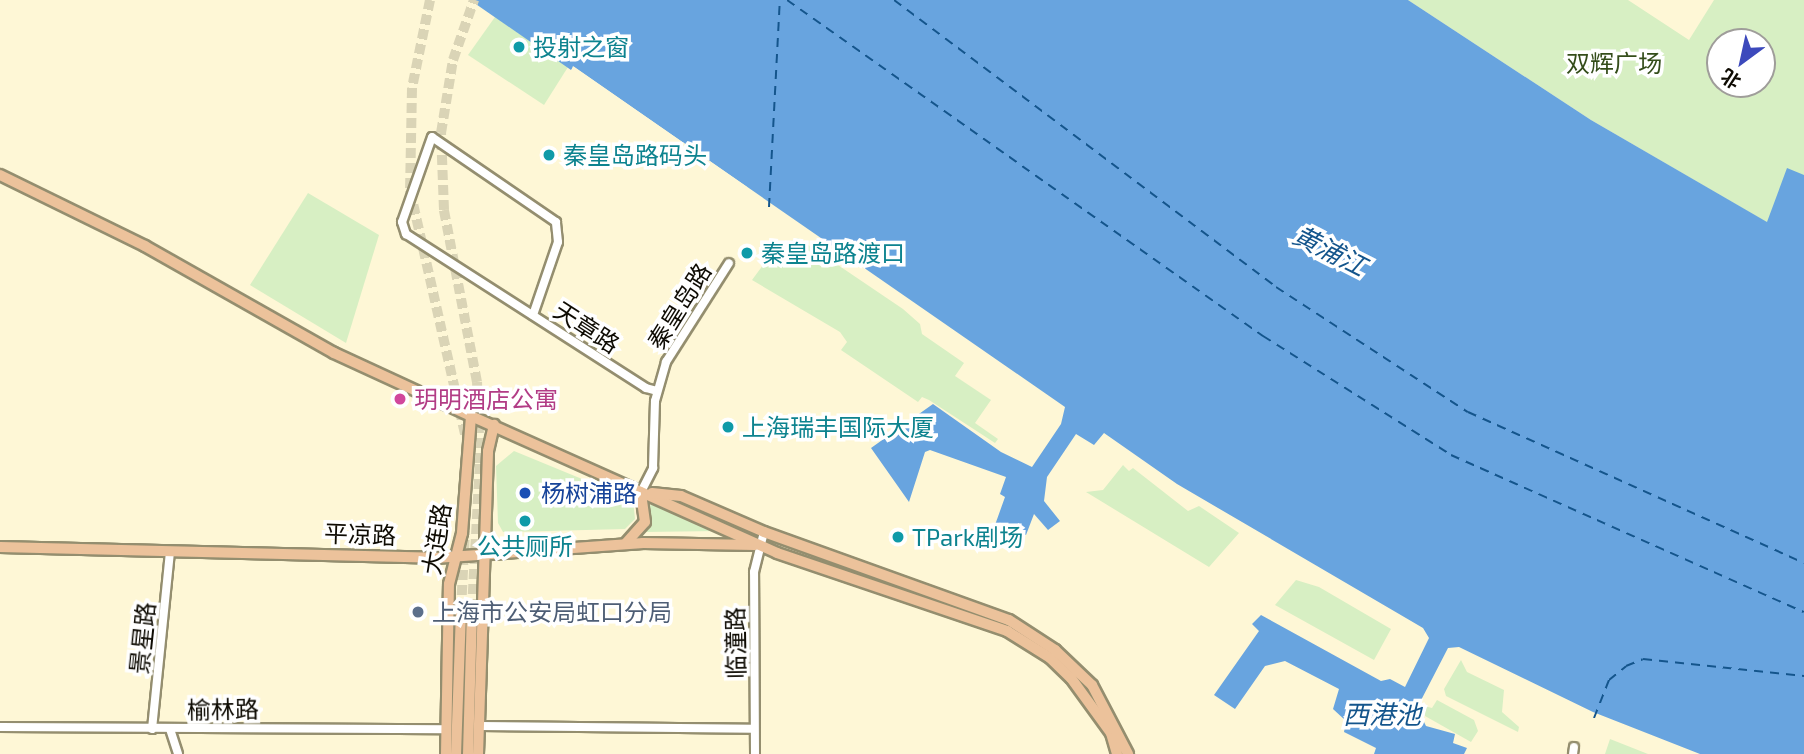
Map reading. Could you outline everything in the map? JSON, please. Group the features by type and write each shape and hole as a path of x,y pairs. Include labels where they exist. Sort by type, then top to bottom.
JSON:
{"main road":[{"path":"0,175 145,246 334,353 471,416 760,545 971,618 1028,643 1057,664 1092,704 1111,733 1117,754"},
{"name":"大连路","path":"446,754 449,584 458,555 471,416"},
{"name":"大连路","path":"478,754 488,452 494,425"},
{"path":"641,492 681,496 764,532 1009,620 1055,650 1092,685 1128,754"},
{"path":"624,544 645,522 641,492"},
{"name":"平凉路","path":"0,547 458,555 485,551 624,544 760,545"},
{"path":"456,754 467,610 468,754"}],"street":[{"name":"天章路","path":"533,315 558,242 556,222 432,137 403,230 533,315 657,391"},
{"name":"秦皇岛路","path":"641,492 653,468 657,391 678,337 729,263"},
{"name":"临潼路","path":"755,754 754,572 764,532"},
{"name":"景星路","path":"152,729 170,551"},
{"path":"480,726 753,729"},
{"name":"榆林路","path":"0,727 447,729"},
{"path":"170,729 178,754"}],"green space":[{"name":"双辉广场","path":"1408,0 1628,0 1689,40 1714,0 1804,0 1804,200 1779,191 1768,223 1591,120"},
{"path":"495,17 568,67 544,105 468,55"},
{"path":"308,193 379,235 346,343 250,285"},
{"path":"798,238 903,309 920,324 922,334 964,363 955,376 991,400 975,423 998,439 995,443 929,400 922,397 918,402 841,350 847,342 840,332 752,280 777,246"},
{"path":"514,451 633,500 635,519 625,529 503,532 498,523 496,466"},
{"path":"1123,465 1129,471 1133,468 1188,511 1199,506 1239,533 1209,567 1086,492 1103,490"},
{"path":"651,503 718,531 644,532"},
{"path":"1296,580 1319,587 1391,629 1374,660 1275,605"},
{"path":"1461,660 1467,672 1504,690 1502,712 1519,727 1518,732 1446,696 1444,689"},
{"path":"1437,700 1474,720 1478,731 1471,742 1425,716 1424,706 1432,708"},
{"path":"1610,739 1648,754 1605,754"}],"water":[{"path":"470,0 1408,0 1591,120 1767,222 1787,168 1804,175 1804,754 1700,754 1593,712 1459,647 1448,648 1417,708 1426,726 1455,734 1453,743 1467,748 1464,754 1374,754 1376,748 1344,732 1346,721 1333,709 1339,689 1285,661 1265,666 1235,709 1214,695 1259,631 1252,624 1261,615 1381,681 1390,679 1405,687 1429,638 1423,628 1177,484 1104,433 1094,445 1076,434 1047,477 1044,501 1060,521 1048,530 1034,514 1026,535 995,525 1005,497 1000,494 1006,477 930,450 925,452 909,502 871,448 933,404 1001,452 1032,467 1061,424 1065,407 574,67 571,70"}],"pier":[{"path":"573,66 747,187 745,190 574,71 570,73"}],"ferry route":[{"path":"769,207 780,0"},
{"path":"787,0 1263,336 1451,455 1804,612"},
{"path":"894,0 1276,287 1468,412 1804,563"},
{"path":"1594,718 1609,680 1626,666 1643,659 1804,676"}],"tunnel":[{"path":"430,0 412,88 410,190 466,439"},
{"path":"472,609 480,463 477,382 444,210 441,133 453,60 474,0"},
{"path":"461,610 465,531"}],"place":[{"name":"投射之窗","path":"519,47"},
{"name":"秦皇岛路码头","path":"549,155"},
{"name":"秦皇岛路渡口","path":"747,253"},
{"name":"玥明酒店公寓","path":"400,399"},
{"name":"上海瑞丰国际大厦","path":"728,427"},
{"name":"杨树浦路","path":"525,493"},
{"name":"公共厕所","path":"525,521"},
{"name":"TPark剧场","path":"898,537"},
{"name":"上海市公安局虹口分局","path":"418,612"}],"water label":[{"name":"黄浦江","path":"1330,250"},
{"name":"西港池","path":"1382,714"}]}
